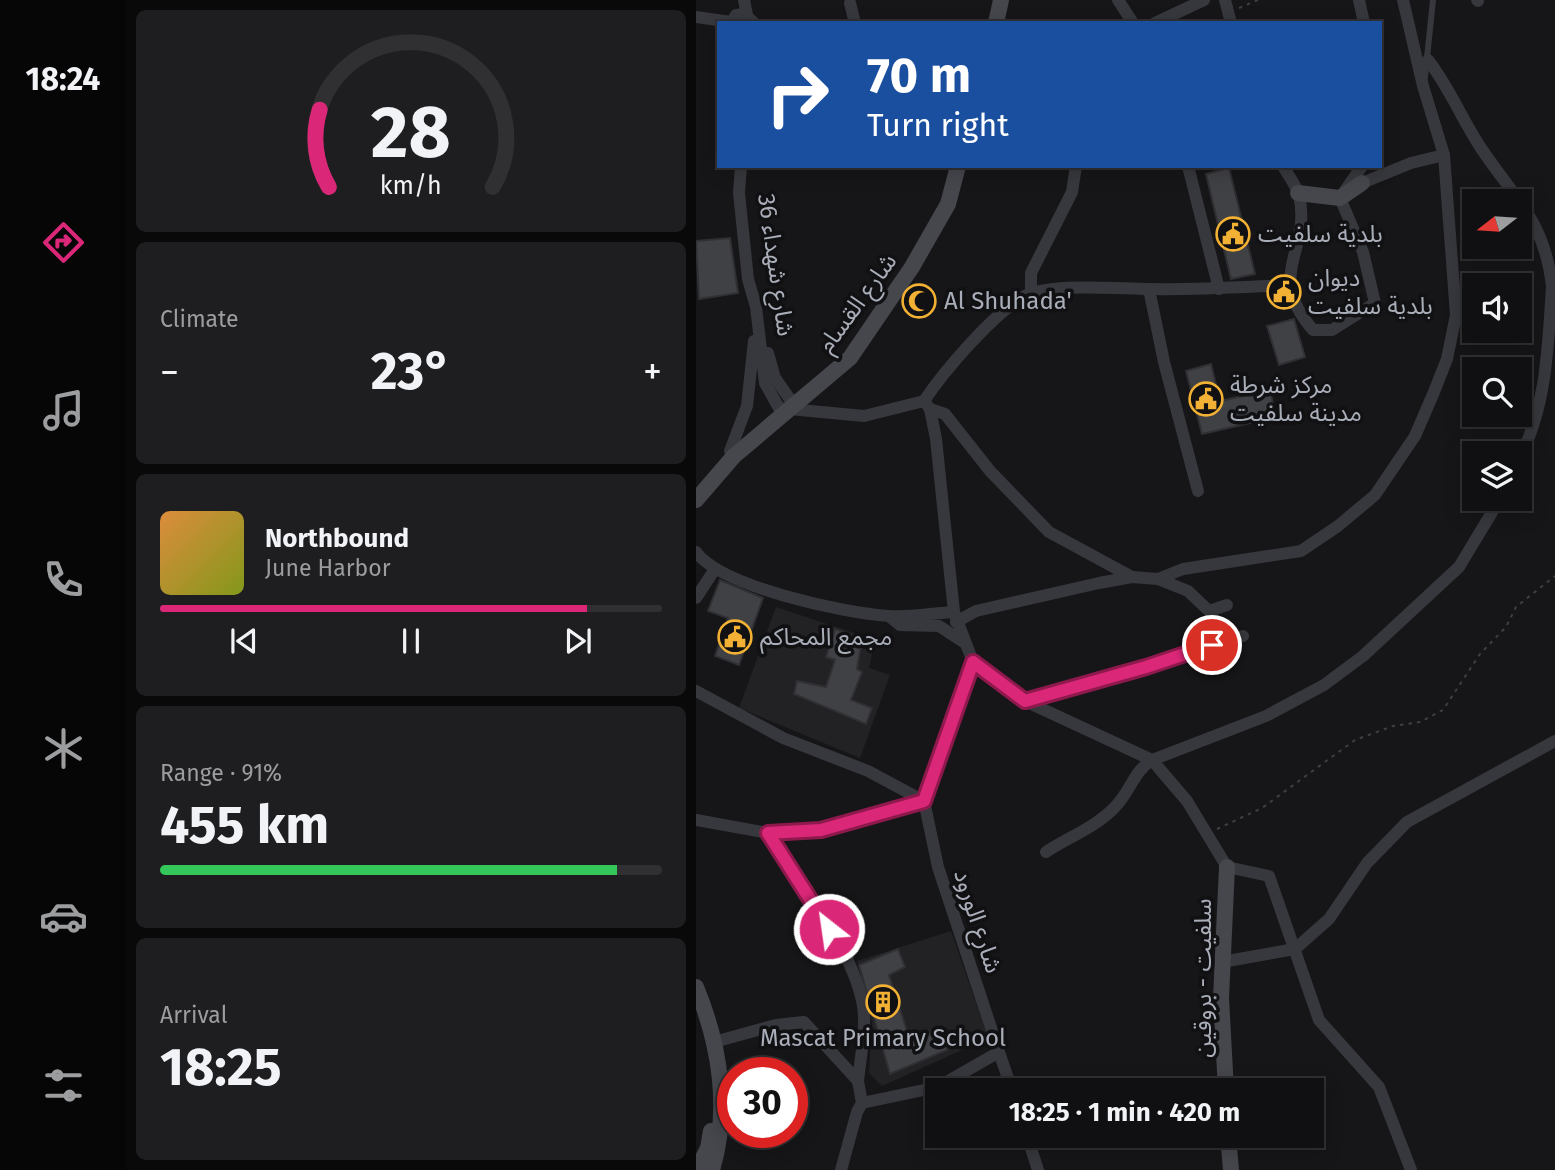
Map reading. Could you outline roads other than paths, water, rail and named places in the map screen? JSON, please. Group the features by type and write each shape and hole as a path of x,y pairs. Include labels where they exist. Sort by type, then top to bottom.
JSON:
{"main road":[{"name":"شارع القسام","path":"696,500 734,456 846,354 930,224 943,199 952,168"},
{"name":"شارع القسام","path":"788,405 850,358 870,331 949,204 958,168"},
{"path":"1298,193 1340,198 1362,183"},
{"path":"696,489 730,452 788,405"},
{"name":"سلفيت - بروقين","path":"1226,1078 1222,962 1227,867"},
{"path":"696,987 714,1042 722,1092 721,1123 712,1170"},
{"path":"696,1012 706,1044 713,1092 708,1148 697,1170"},
{"path":"1229,1148 1231,1170"}],"street":[{"path":"696,17 740,19 742,0"},
{"path":"1118,0 1132,21"},
{"path":"1159,21 1204,0"},
{"path":"1359,0 1364,21"},
{"path":"1158,579 1183,569 1301,551 1338,526 1375,495 1415,436 1447,359 1456,315 1444,155 1423,86 1403,0"},
{"path":"850,3 854,21"},
{"path":"1428,60 1441,76 1483,150 1527,209 1541,233 1552,287 1544,387 1529,441"},
{"path":"1362,183 1411,163 1444,155"},
{"name":"شارع شهداء 36","path":"743,168 739,192 742,239 755,306"},
{"name":"شارع شهداء 36","path":"743,168 752,278 769,362 788,405"},
{"path":"1031,294 1031,273 1072,192 1076,168"},
{"path":"1189,168 1219,289"},
{"path":"1284,168 1298,193 1301,216 1288,285 1303,319 1313,330 1332,330 1375,303 1363,252 1340,198 1361,168"},
{"path":"1288,285 1219,289 1069,288 1024,295 1001,314 939,378 927,405 936,439 955,617 973,662 1025,701 1152,760 1187,802 1227,867 1269,876 1319,1020 1379,1087 1411,1170"},
{"path":"1149,289 1164,362 1198,491"},
{"path":"755,306 765,383 771,398 788,405 864,416 927,405 945,414 990,471 1048,532 1132,577"},
{"path":"730,452 747,406 755,306"},
{"path":"1046,852 1099,821 1128,791 1137,771 1152,760 1266,716 1324,685 1363,656 1459,566 1493,511"},
{"path":"696,552 715,569 785,597 889,616 955,617 1132,577 1158,579 1188,592 1209,611 1227,605"},
{"path":"696,598 715,569"},
{"path":"889,616 900,625 939,626 965,643"},
{"path":"1025,701 1243,636"},
{"path":"924,801 973,662"},
{"path":"696,691 783,738 868,771 924,801"},
{"path":"1222,962 1294,949 1329,919 1367,863 1406,822 1555,741"},
{"path":"696,820 768,833 821,830 924,801"},
{"name":"شارع الورود","path":"924,801 939,867 1008,1078"},
{"path":"768,833 808,892 850,966 865,1015 858,1081 862,1103 856,1112 841,1170"},
{"path":"714,1042 776,1025 804,1022 858,1081"},
{"path":"862,1103 938,1087 999,1052"},
{"path":"1031,1148 1038,1170"}],"lane":[{"path":"1423,86 1433,0"}],"place":[{"name":"بلدية سلفيت","path":"1233,234"},
{"name":"ديوان بلدية سلفيت","path":"1284,292"},
{"name":"Al Shuhada'","path":"919,301"},
{"name":"مركز شرطة مدينة سلفيت","path":"1206,399"},
{"name":"مجمع المحاكم","path":"735,637"},
{"name":"Mascat Primary School","path":"883,1002"}]}
